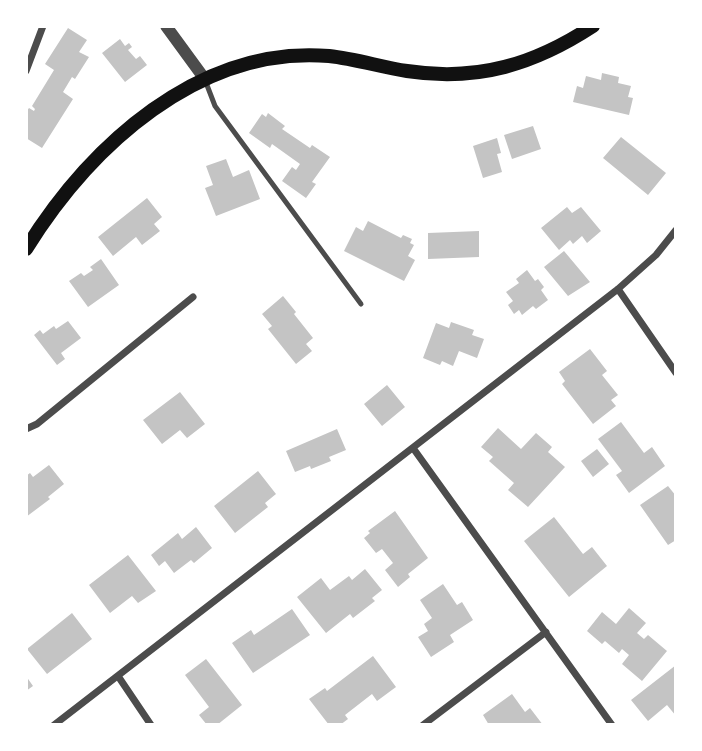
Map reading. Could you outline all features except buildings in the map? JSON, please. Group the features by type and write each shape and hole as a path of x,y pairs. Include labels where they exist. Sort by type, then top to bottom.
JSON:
{"main road":[{"path":"26,249 59,201 117,139 155,109 204,78 260,61 328,56 406,71 470,74 503,68 542,56 593,26"}],"street":[{"path":"26,71 43,26"},
{"path":"166,26 204,78"},
{"path":"54,725 618,289 656,255 676,230"},
{"path":"618,289 676,373"},
{"path":"26,429 37,424 193,297"},
{"path":"413,448 612,725"},
{"path":"423,725 546,632"},
{"path":"118,676 151,725"}],"lane":[{"path":"204,78 215,106 361,304"}]}
